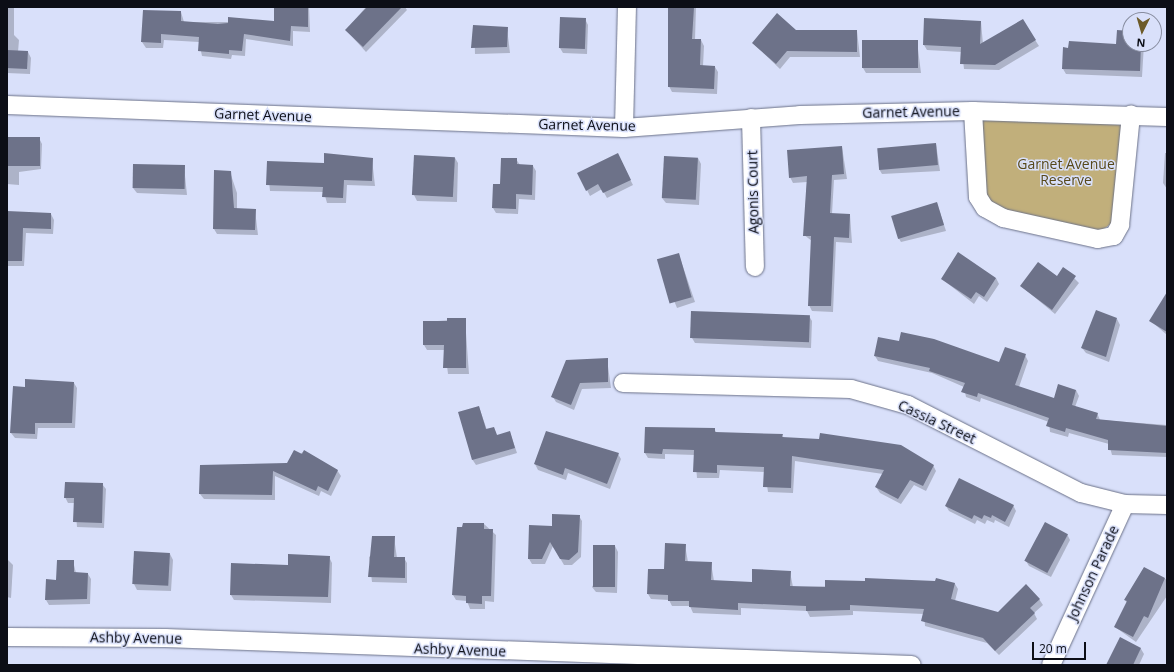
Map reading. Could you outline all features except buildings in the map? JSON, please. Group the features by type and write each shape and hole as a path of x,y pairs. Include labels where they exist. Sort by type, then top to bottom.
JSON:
{"street":[{"path":"624,128 627,7"},
{"name":"Garnet Avenue","path":"7,105 624,128 752,118 973,111 1167,117"},
{"path":"973,111 978,197 985,208 1003,218 1098,239 1114,236 1120,225 1131,115"},
{"name":"Agonis Court","path":"752,118 755,267"},
{"name":"Cassia Street","path":"622,383 851,389 908,405 1081,494 1125,504 1167,505"},
{"name":"Johnson Parade","path":"1051,665 1125,504"},
{"name":"Ashby Avenue","path":"7,637 165,638 742,662 912,665"}],"green space":[{"name":"Garnet Avenue Reserve","path":"979,116 1127,120 1115,221 1098,233 1006,213 989,204 982,193"}]}
